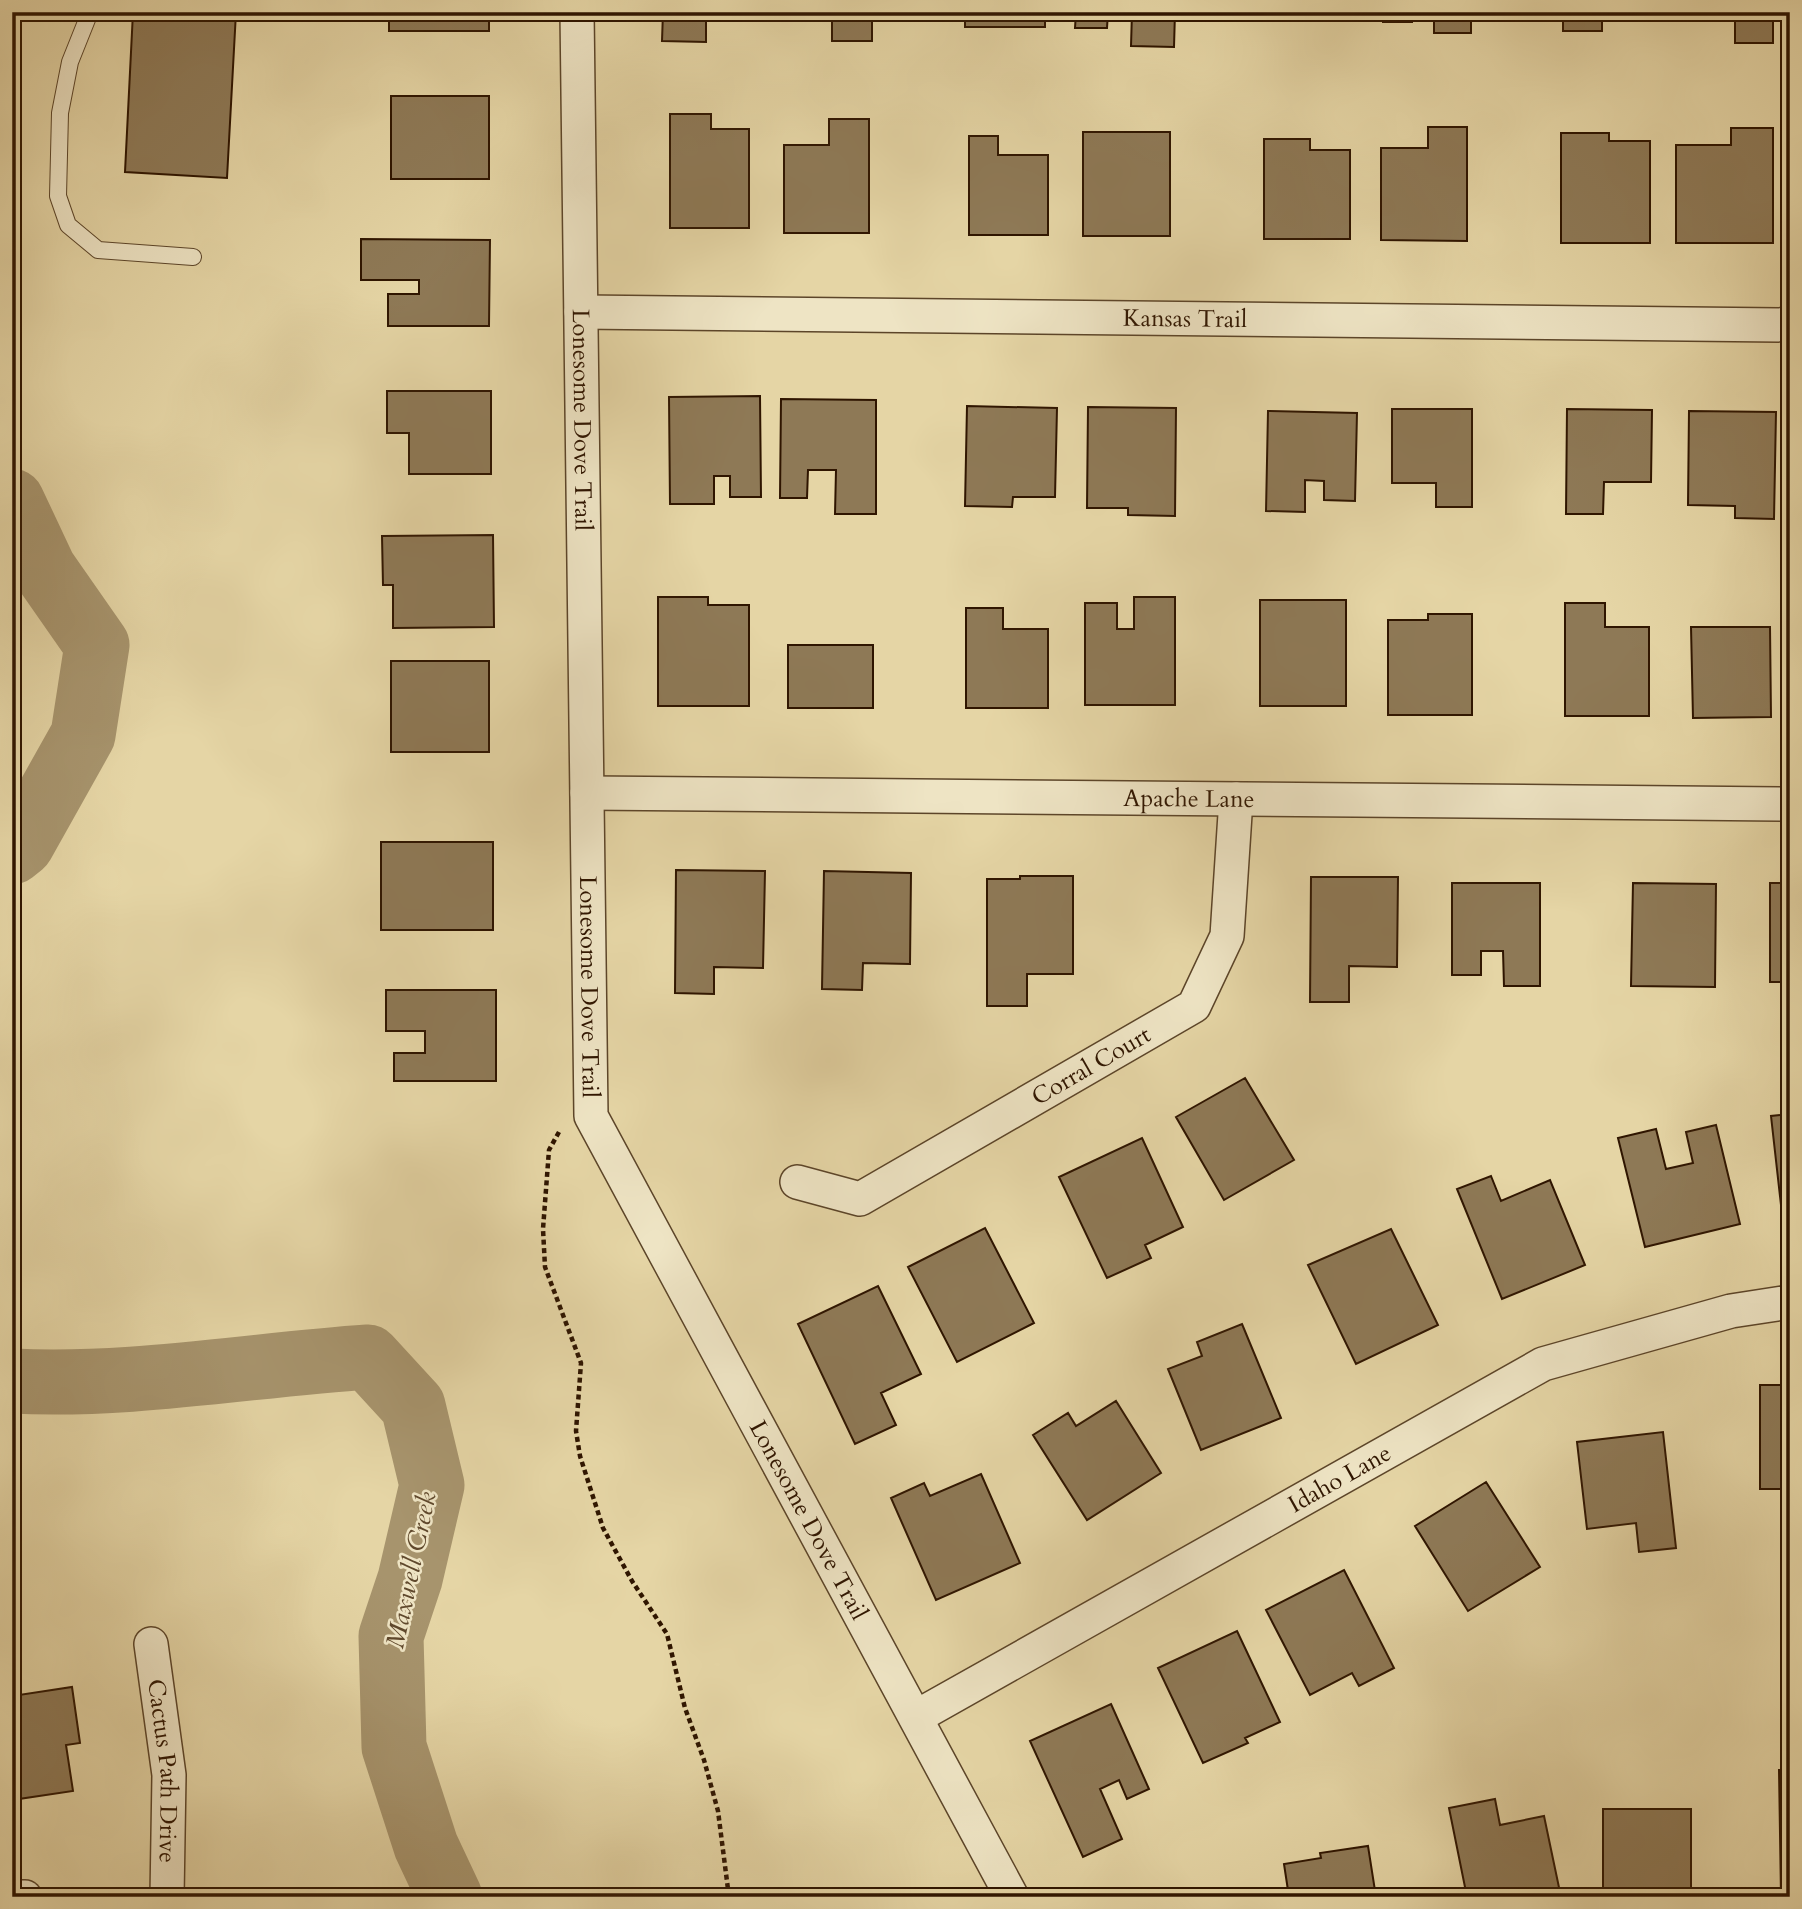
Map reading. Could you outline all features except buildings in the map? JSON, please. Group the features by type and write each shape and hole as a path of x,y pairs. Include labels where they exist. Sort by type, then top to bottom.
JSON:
{"street":[{"name":"Lonesome Dove Trail","path":"578,12 591,1116 1012,1897"},
{"name":"Kansas Trail","path":"581,312 1790,325"},
{"name":"Apache Lane","path":"587,793 1790,804"},
{"name":"Corral Court","path":"797,1182 860,1199 1194,1006 1227,936 1236,799"},
{"name":"Idaho Lane","path":"916,1717 1543,1364 1731,1311 1790,1302"},
{"name":"Cactus Path Drive","path":"150,1644 169,1775 167,1897"},
{"path":"12,1896 25,1897"}],"lane":[{"path":"90,12 70,62 60,113 58,197 68,225 98,250 193,257"}],"path":[{"path":"591,1116 560,1130 549,1150 543,1228 545,1267 581,1363 576,1431 588,1489 603,1528 667,1634 685,1708 704,1760 718,1811 729,1897"}],"waterway":[{"name":"Maxwell Creek","path":"12,501 44,569 97,645 83,735 22,844 12,852"},
{"name":"Maxwell Creek","path":"12,1381 146,1378 368,1357 413,1406 432,1485 410,1579 391,1636 394,1747 426,1846 450,1897"}]}
